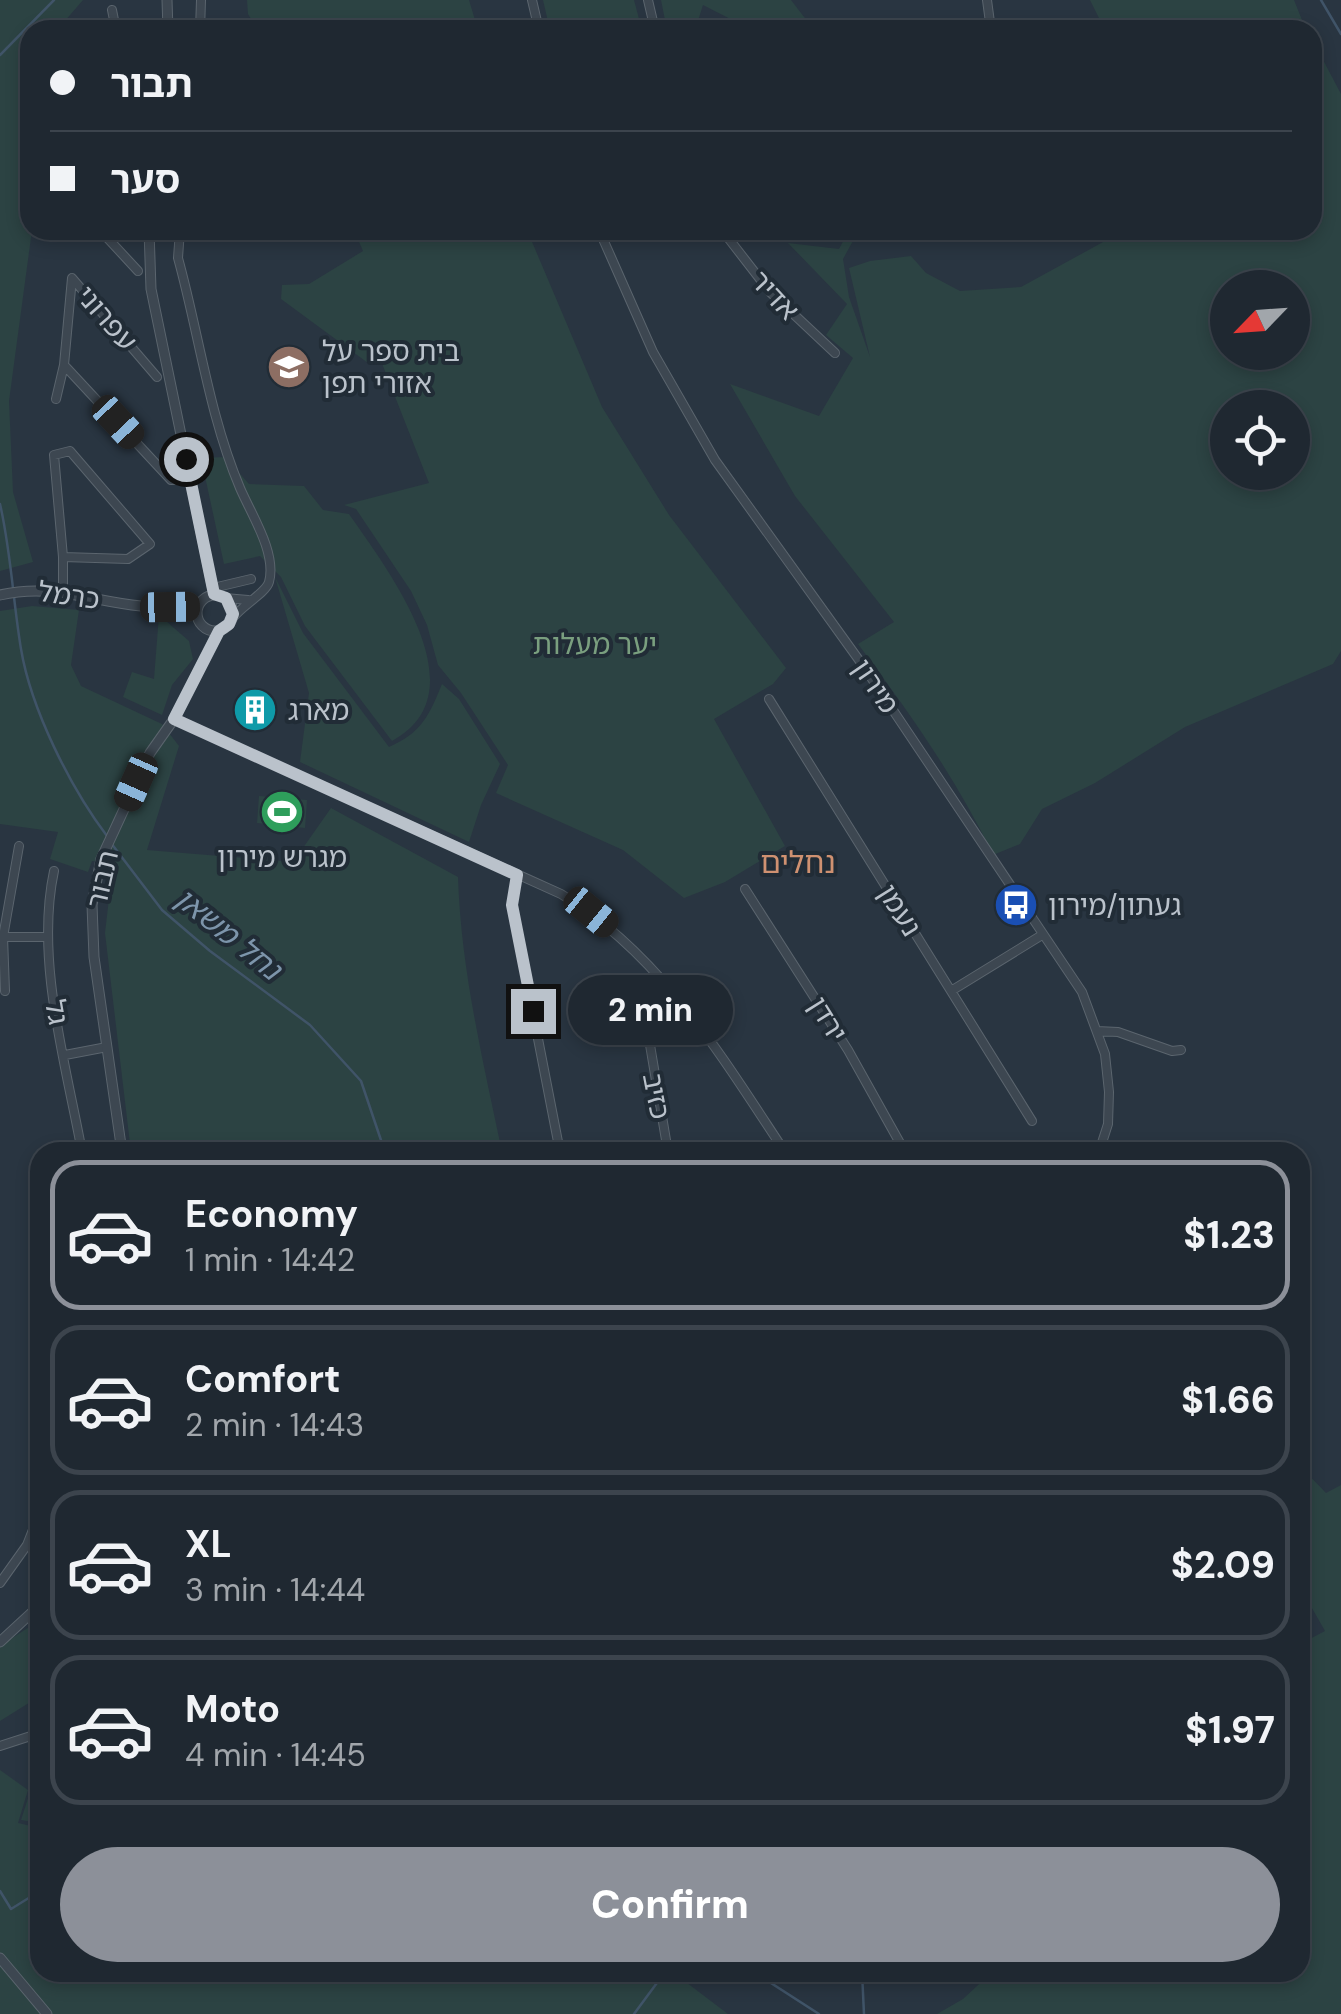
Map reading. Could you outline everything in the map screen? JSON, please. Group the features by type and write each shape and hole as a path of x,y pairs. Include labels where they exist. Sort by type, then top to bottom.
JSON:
{"street":[{"path":"112,10 114,20"},
{"path":"109,240 138,271"},
{"path":"149,240 151,289 214,591 226,598 248,600"},
{"path":"179,240 178,258 224,452 268,557 269,582 265,591 248,600 219,631 203,627 197,618 204,598 251,579"},
{"name":"מירון","path":"604,240 654,352 715,460 864,668 1082,992 1105,1054 1108,1124 1102,1142"},
{"name":"אדיר","path":"730,240 770,292 835,353"},
{"name":"עפרוני","path":"64,365 72,278 157,377"},
{"path":"64,365 171,480 190,480"},
{"path":"56,399 64,365"},
{"path":"62,591 54,455 70,450 150,544 128,559 63,557"},
{"name":"כרמל","path":"0,595 28,588 140,606 198,607"},
{"path":"226,598 232,608 232,619"},
{"name":"תבור","path":"121,1142 94,957 92,905 102,859 150,753 174,719 219,631"},
{"name":"נעמן","path":"769,699 1032,1121"},
{"path":"174,719 561,894 591,912 623,938 668,986 706,1033 778,1142"},
{"path":"5,991 3,937 18,846"},
{"name":"גל","path":"54,871 47,937 80,1142"},
{"path":"517,875 512,905 558,1142"},
{"name":"ירדן","path":"745,889 848,1050 899,1142"},
{"path":"951,991 1042,934"},
{"path":"3,937 47,937"},
{"name":"כזיב","path":"666,1142 647,1026 656,998 668,986"},
{"path":"1097,1032 1118,1032 1172,1052 1181,1050"},
{"path":"64,1055 107,1047"},
{"path":"0,1583 30,1536"},
{"path":"0,1642 30,1614"},
{"path":"0,1746 30,1736"},
{"path":"0,1958 47,2014"}],"green space":[{"path":"0,0 83,0 66,20 20,20 20,240 31,240 9,401 13,492 33,562 0,571"},
{"path":"247,0 469,0 475,20 252,20"},
{"path":"543,0 634,0 639,20 548,20"},
{"path":"661,0 791,0 806,20 732,20 703,5 698,20 665,20"},
{"path":"1090,0 1294,0 1302,20 1100,20"},
{"path":"1322,58 1341,94 1341,651 1333,664 1185,727 1095,783 1042,809 1020,844 993,855 931,746 858,644 894,622 795,496 730,384 819,416 853,358 826,335 847,304 788,243 839,249 844,240 853,240 843,259 849,297 870,357 849,268 911,256 926,273 960,291 1021,287 1107,240 1322,240"},
{"name":"יער מעלות","path":"358,240 531,240 602,407 669,515 786,668 773,684 714,719 785,846 725,882 684,898 623,850 496,793 508,765 438,665 427,625 411,591 356,509 344,505 429,483 381,361 368,363 281,299 282,285 309,284 363,251"},
{"path":"225,457 249,484 304,486 323,510 349,514 385,566 419,630 428,662 429,693 418,719 392,741 305,626 281,577 260,556 224,564 201,458"},
{"path":"275,577 303,633 389,747 423,722 442,684 459,699 500,764 469,842 300,762 309,693"},
{"path":"32,606 79,610 71,665 81,686 162,724 179,746 147,850 282,861 298,855 331,808 458,877 468,981 500,1142 130,1142 105,933 113,864 92,861 88,872 50,859 58,832 0,824 0,611"},
{"path":"159,615 189,641 193,659 172,685 162,715 123,697 132,672 154,679"},
{"name":"מגרש מירון","path":"259,796 307,800 305,828 257,823"},
{"path":"1310,1476 1326,1493 1341,1485 1341,2014 937,2014 963,1999 981,1982 1310,1982 1310,1639 1325,1631 1310,1605"},
{"path":"30,1626 30,1702 0,1721 0,1646"},
{"path":"0,1770 28,1790 18,1823 30,1826 30,1982 686,1982 728,2014 0,2014"},
{"path":"30,1792 30,1821 21,1820"}],"waterway":[{"path":"34,20 54,0"},
{"path":"1321,0 1341,34"},
{"path":"0,55 20,35"},
{"name":"נחל משאן","path":"0,504 21,649 33,697 66,771 107,836"},
{"name":"נחל משאן","path":"111,843 162,910 310,1025 361,1081 382,1142"},
{"path":"0,1891 11,1909 30,1897"},
{"path":"634,2014 658,1982"},
{"name":"נחל משאן","path":"769,1982 819,2014"},
{"path":"862,1982 864,2014"}],"place":[{"name":"בית ספר על אזורי תפן","path":"289,367"},
{"name":"מארג","path":"255,710"},
{"name":"מגרש מירון","path":"282,812"},
{"name":"געתון/מירון","path":"1016,905"}],"district":[{"name":"נחלים","path":"798,863"}],"route":[{"path":"186,459 214,594 230,602 233,614 229,624 219,631 174,719 517,875 512,905 533,1011"}]}
